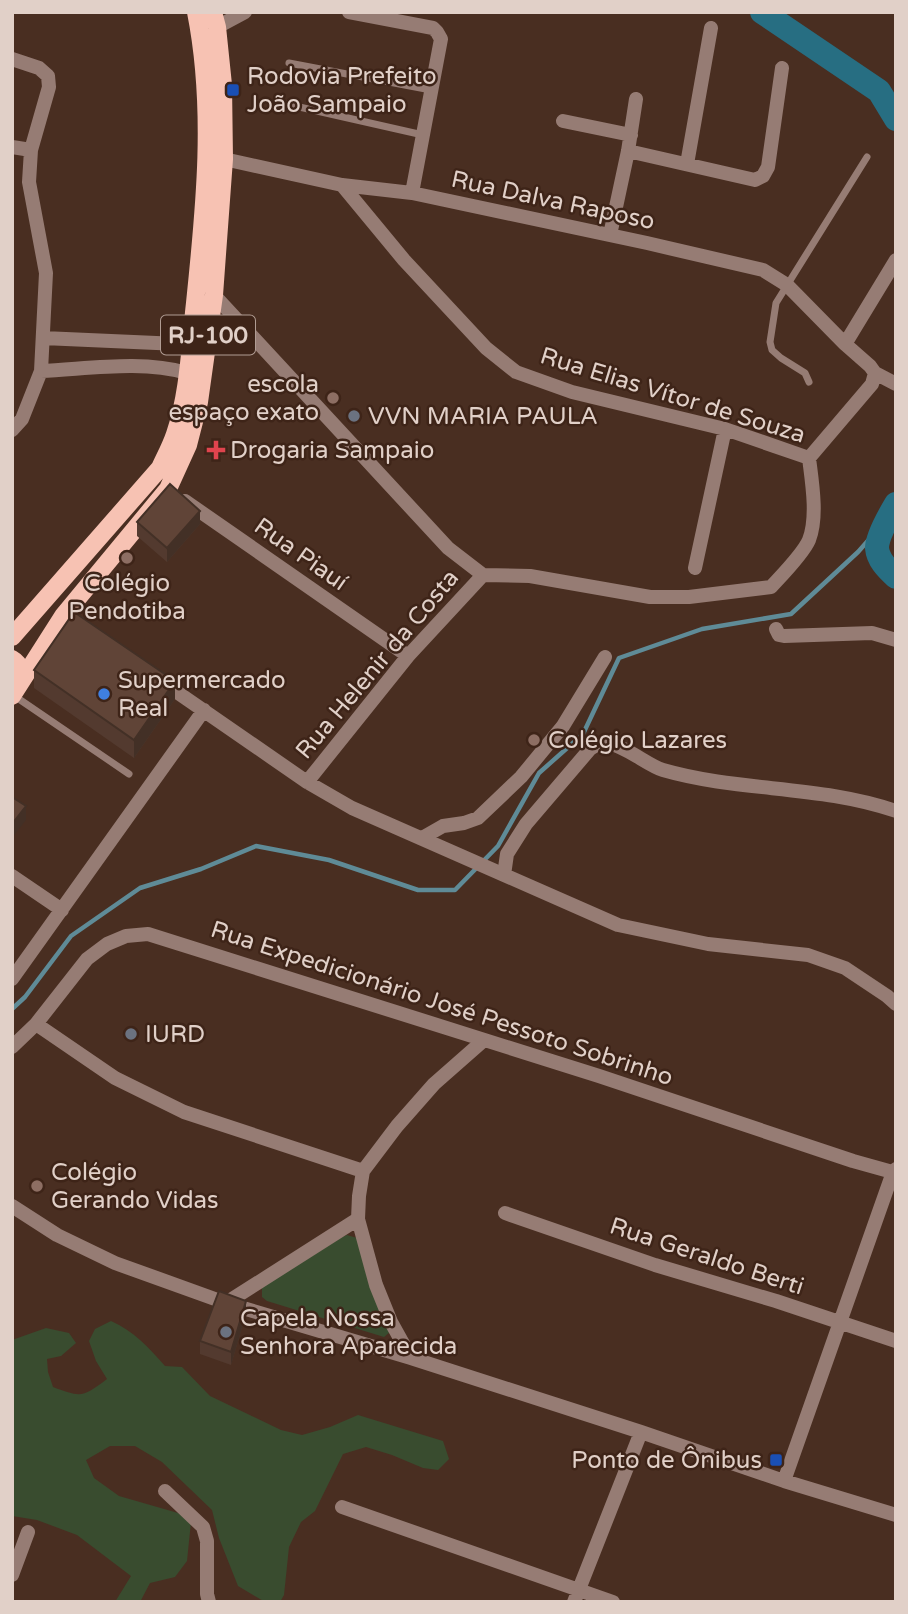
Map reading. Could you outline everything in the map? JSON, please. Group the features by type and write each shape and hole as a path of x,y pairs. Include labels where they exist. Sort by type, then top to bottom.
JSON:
{"main road":[{"name":"RJ-100","path":"12,637 160,468 175,435 187,373 205,180 205,74 196,12"},
{"name":"RJ-100","path":"16,691 168,489 188,445 199,402 214,295 224,159 223,85 215,20"},
{"path":"12,659 20,666 16,691"}],"street":[{"path":"215,20 244,12"},
{"path":"349,12 433,28 441,39 412,193"},
{"path":"687,164 711,28"},
{"path":"12,59 40,68 48,76 50,88 31,150 29,182 46,274 41,371 22,419 12,430"},
{"path":"564,121 687,164 755,180 763,176 768,167 782,68"},
{"path":"610,235 636,99"},
{"path":"12,147 31,150"},
{"name":"Rua Dalva Raposo","path":"224,159 342,184 412,193 763,271 787,285 875,373 894,384"},
{"name":"Rua Elias Vítor de Souza","path":"342,184 422,280 486,348 516,372 572,392 725,429 809,458 813,516 809,541 771,587 690,597 650,597 530,576 483,575"},
{"path":"845,344 896,260"},
{"path":"214,295 448,548 483,575"},
{"path":"43,338 190,346"},
{"path":"41,371 143,366 187,373"},
{"path":"809,458 872,384 875,373"},
{"path":"695,568 725,429"},
{"name":"Rua Piauí","path":"168,489 408,656"},
{"name":"Rua Helenir da Costa","path":"307,782 408,656 483,575"},
{"path":"776,629 779,635 784,636 872,634 896,640"},
{"path":"422,838 443,826 478,818 521,777 563,726 605,657"},
{"path":"150,674 307,782 352,808 618,925 708,944 808,955 845,968 896,1004"},
{"path":"12,979 204,710"},
{"path":"502,874 507,854 526,824 590,749 600,744 613,744 661,769 721,782 873,803 896,811"},
{"path":"12,876 62,910"},
{"name":"Rua Expedicionário José Pessoto Sobrinho","path":"12,1047 36,1024 87,959 107,944 126,936 148,934 708,1112 853,1161 895,1172"},
{"path":"36,1024 115,1078 184,1112 363,1171"},
{"path":"411,1359 391,1322 376,1285 358,1219 363,1171 397,1126 434,1084 484,1040"},
{"path":"784,1480 895,1172"},
{"path":"12,1206 57,1235 115,1264 226,1303 411,1359 896,1515"},
{"name":"Rua Geraldo Berti","path":"505,1213 655,1265 896,1340"},
{"path":"226,1303 358,1219"},
{"path":"576,1596 641,1432"},
{"path":"165,1491 203,1527 207,1541 209,1602"},
{"path":"342,1507 576,1596 612,1602"},
{"path":"12,1575 28,1532"}],"lane":[{"path":"289,63 432,90"},
{"path":"286,104 424,135"},
{"path":"809,382 806,373 772,350 770,342 776,303 867,157"},
{"path":"16,691 130,774"}],"green space":[{"path":"347,1235 357,1238 390,1332 384,1337 267,1301 262,1297 262,1287"},
{"path":"111,1321 134,1335 165,1366 182,1367 210,1396 281,1430 302,1435 358,1415 443,1441 449,1459 438,1470 423,1468 366,1447 343,1454 315,1511 301,1522 289,1547 284,1595 280,1602 265,1602 238,1586 219,1538 212,1510 162,1462 135,1446 110,1446 86,1460 94,1478 119,1496 178,1513 191,1522 187,1561 175,1577 150,1583 140,1602 115,1602 131,1576 77,1535 37,1520 12,1516 12,1340 46,1328 69,1333 76,1343 61,1356 47,1359 48,1372 53,1387 82,1394 107,1379 96,1361 89,1341 95,1329"}],"building":[{"path":"170,484 200,511 167,548 137,522"},
{"name":"Supermercado Real","path":"74,612 175,681 134,740 34,670"},
{"path":"12,797 26,806 12,824"},
{"path":"219,1291 246,1301 231,1352 200,1341"}],"waterway":[{"path":"762,12 879,91 896,119"},
{"path":"896,504 881,532 877,548 881,560 896,577"},
{"path":"12,1009 25,997 71,936 140,888 201,869 256,846 329,860 418,890 455,890 498,846 539,773 583,734 619,658 702,629 791,614 858,552 887,519"}],"place":[{"name":"Rodovia Prefeito João Sampaio","path":"233,90"},
{"name":"escola espaço exato","path":"333,398"},
{"name":"VVN MARIA PAULA","path":"354,416"},
{"name":"Drogaria Sampaio","path":"216,450"},
{"name":"Colégio Pendotiba","path":"127,558"},
{"name":"Supermercado Real","path":"104,694"},
{"name":"Colégio Lazares","path":"534,740"},
{"name":"IURD","path":"131,1034"},
{"name":"Colégio Gerando Vidas","path":"37,1186"},
{"name":"Capela Nossa Senhora Aparecida","path":"226,1332"},
{"name":"Ponto de Ônibus","path":"776,1460"}]}
